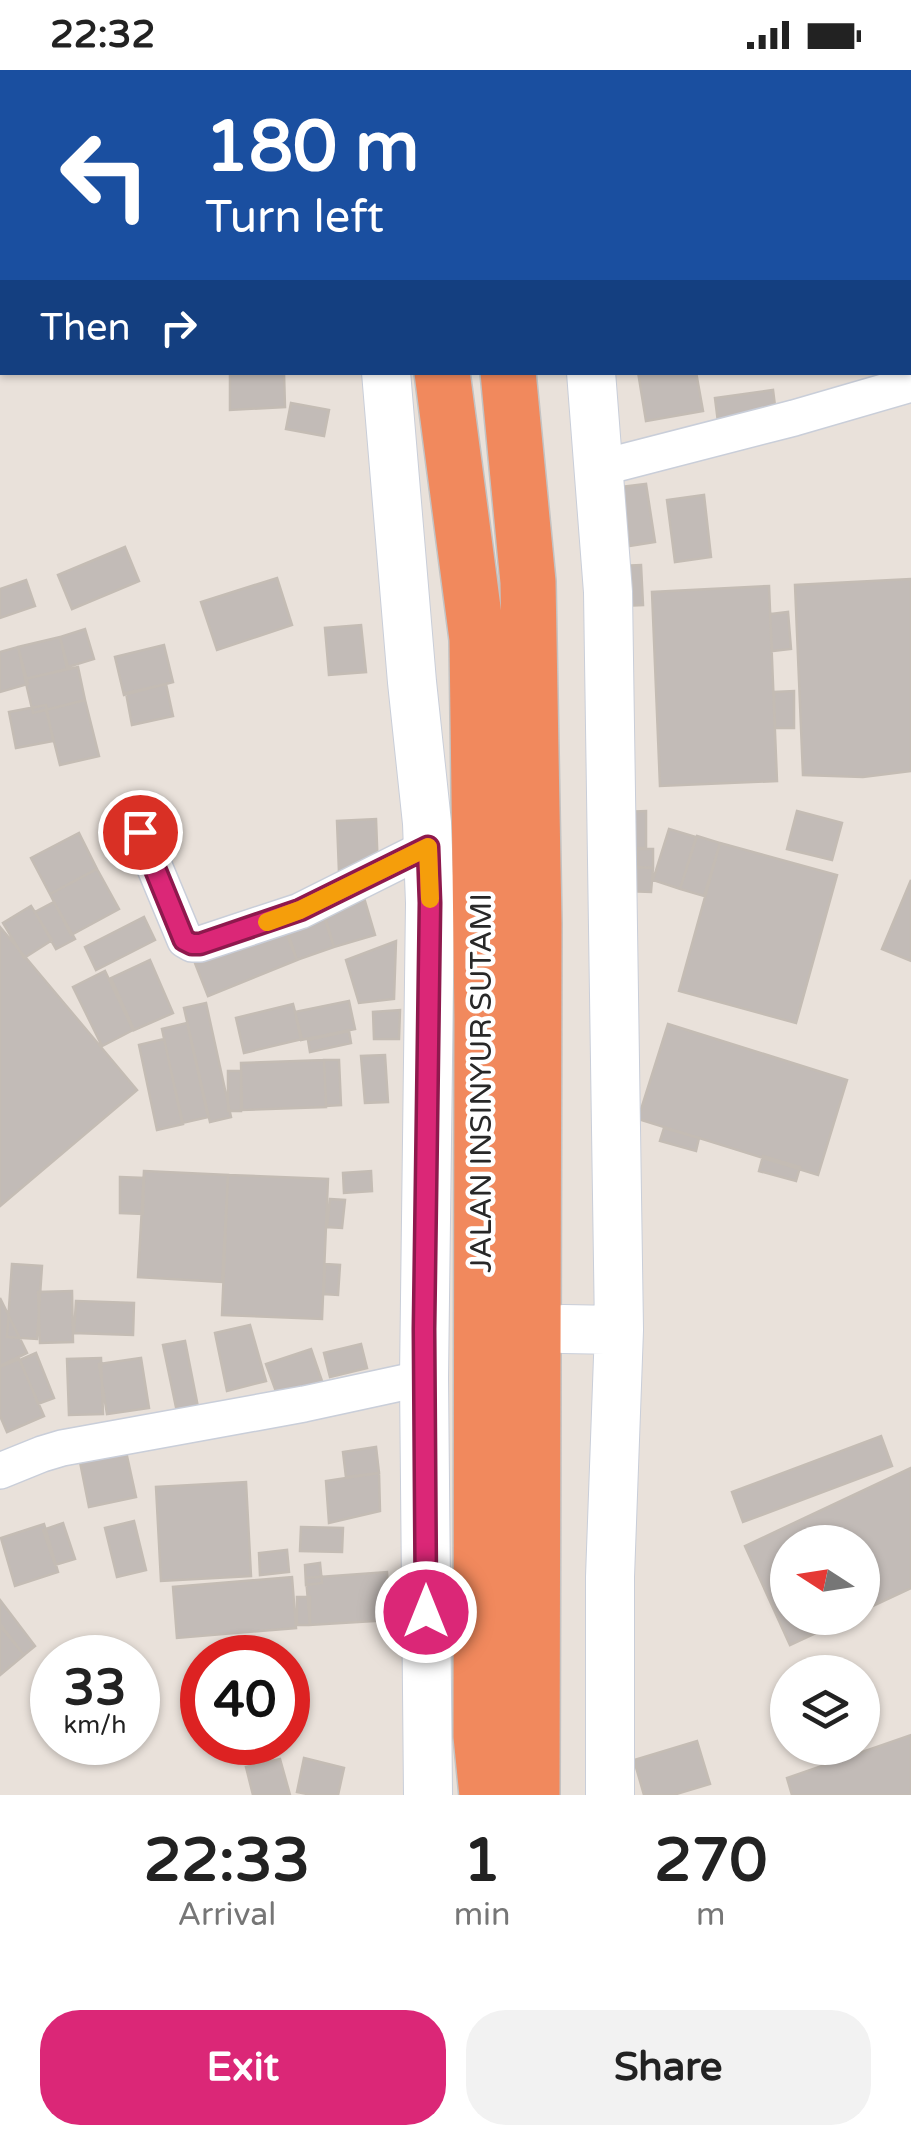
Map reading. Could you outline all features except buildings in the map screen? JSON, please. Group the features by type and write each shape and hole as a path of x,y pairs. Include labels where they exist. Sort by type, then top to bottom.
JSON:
{"highway":[{"name":"JALAN INSINYUR SUTAMI","path":"442,375 477,639 482,1020 482,1736 488,1795"},
{"name":"JALAN INSINYUR SUTAMI","path":"508,375 528,582 534,904 532,1795"}],"street":[{"path":"386,375 428,847 429,1042 443,1329 424,1378 428,1795"},
{"path":"591,375 608,592 619,1330 610,1577 610,1795"},
{"path":"600,468 911,384"},
{"path":"140,832 184,940 192,944 300,910 428,847"},
{"path":"563,1329 619,1330"},
{"path":"0,1471 62,1448 424,1378"}],"slow traffic":[{"path":"267,922 300,910 428,847 430,899"}],"route":[{"path":"140,832 184,940 192,944 300,910 428,847 426,1612"}]}
